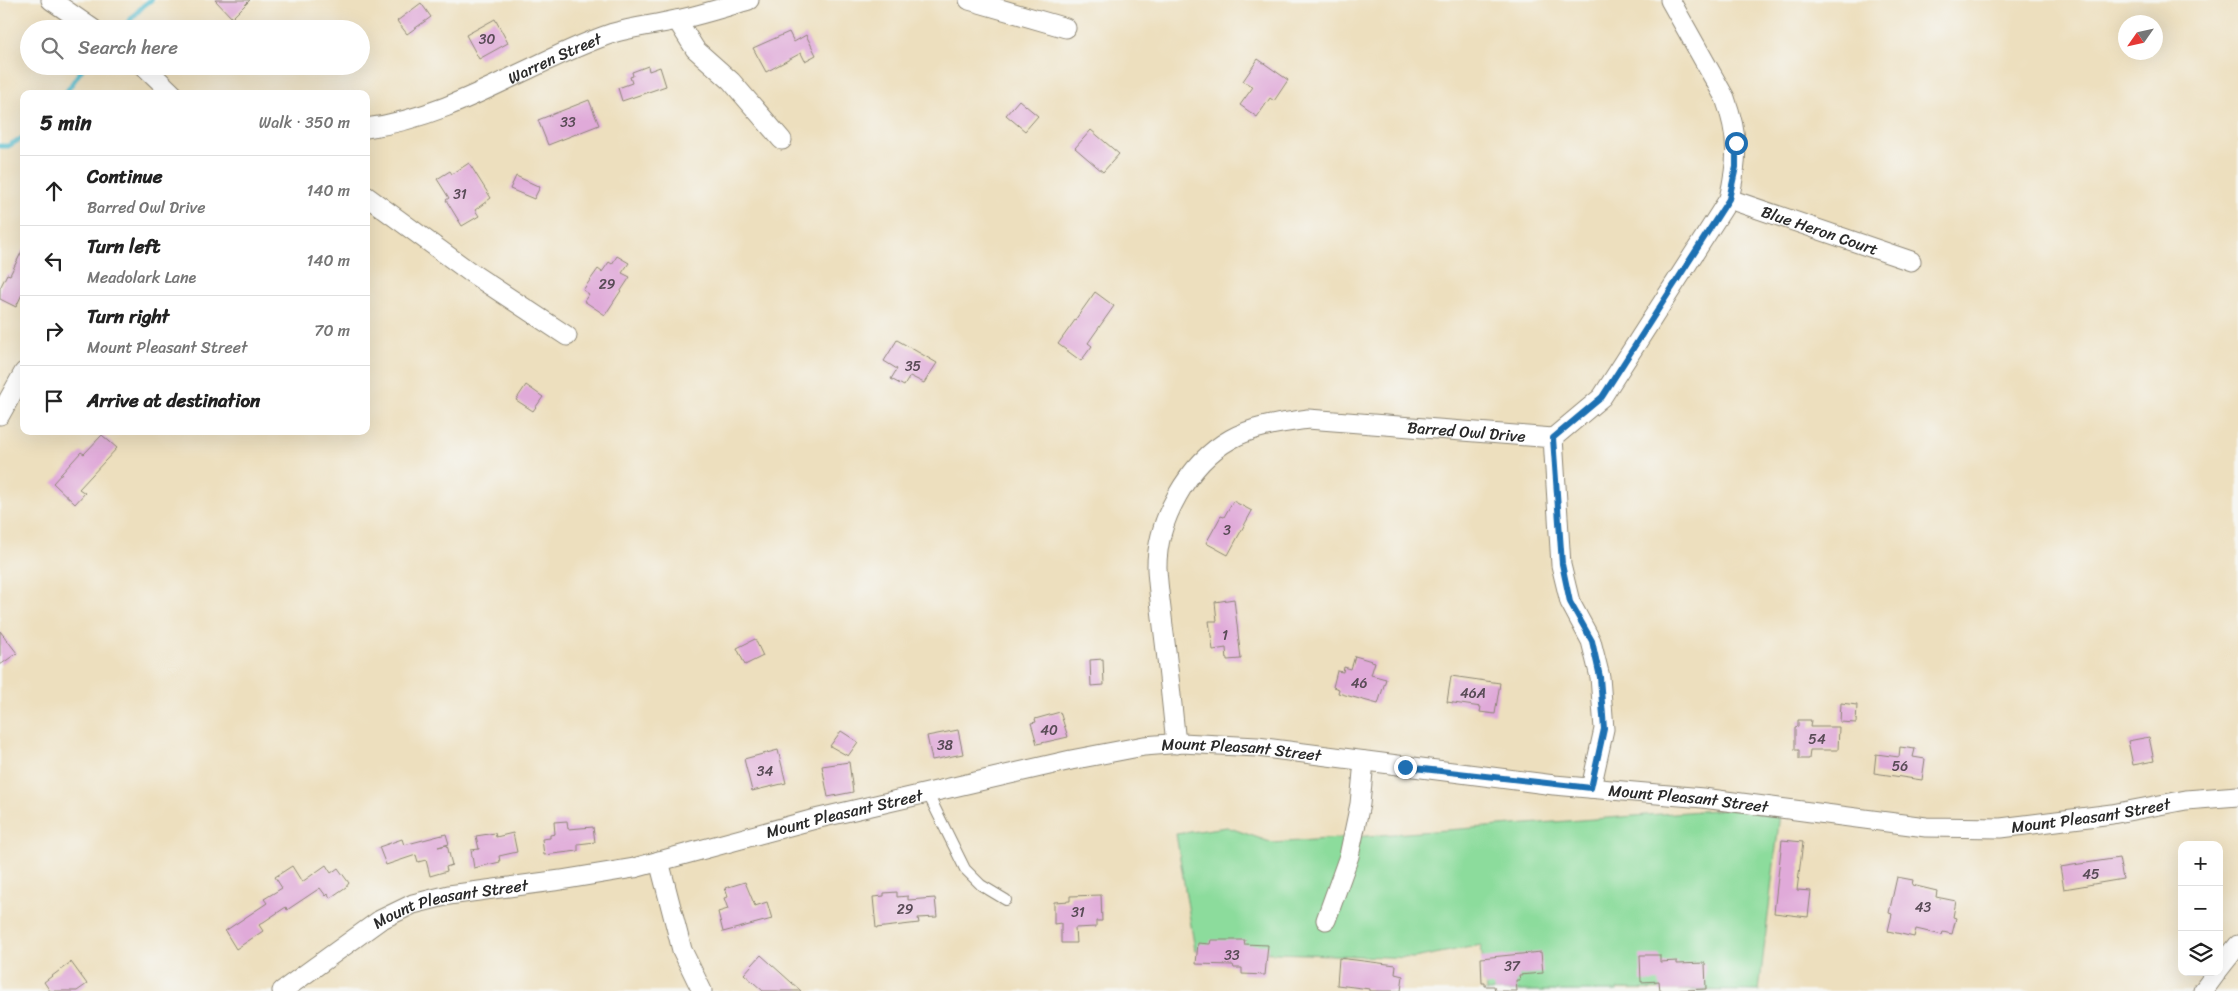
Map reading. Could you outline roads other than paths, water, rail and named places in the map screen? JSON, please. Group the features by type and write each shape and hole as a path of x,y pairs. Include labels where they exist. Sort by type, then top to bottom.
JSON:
{"street":[{"path":"51,0 80,20"},
{"name":"Warren Street","path":"370,127 396,124 455,105 541,64 614,33 676,20 749,0"},
{"path":"969,0 1066,28"},
{"path":"1591,788 1604,729 1600,677 1592,641 1570,602 1562,564 1553,438 1602,397 1729,199 1736,167 1736,143 1730,112 1725,98 1670,0"},
{"path":"676,20 695,49 732,81 782,140"},
{"path":"153,75 169,90"},
{"path":"370,199 470,272 567,336"},
{"name":"Blue Heron Court","path":"1729,199 1911,261"},
{"path":"0,415 20,379"},
{"name":"Barred Owl Drive","path":"1176,744 1157,568 1162,536 1170,509 1184,484 1203,460 1231,439 1268,424 1308,419 1553,438"},
{"name":"Mount Pleasant Street","path":"282,991 380,920 413,904 449,895 561,880 659,861 788,826 1108,752 1176,744 1257,746 1364,761 1591,788 1731,801 1926,827 2001,828 2112,814 2186,800 2238,796"},
{"path":"1326,920 1349,856 1360,804 1364,761"},
{"path":"659,861 682,950 702,991"},
{"path":"2223,964 2238,945"},
{"path":"2203,991 2214,976"}],"lane":[{"path":"928,794 965,869 981,885 1006,900"}],"waterway":[{"path":"130,20 151,0"},
{"path":"68,90 78,75"},
{"path":"0,146 8,146 20,139"}]}
